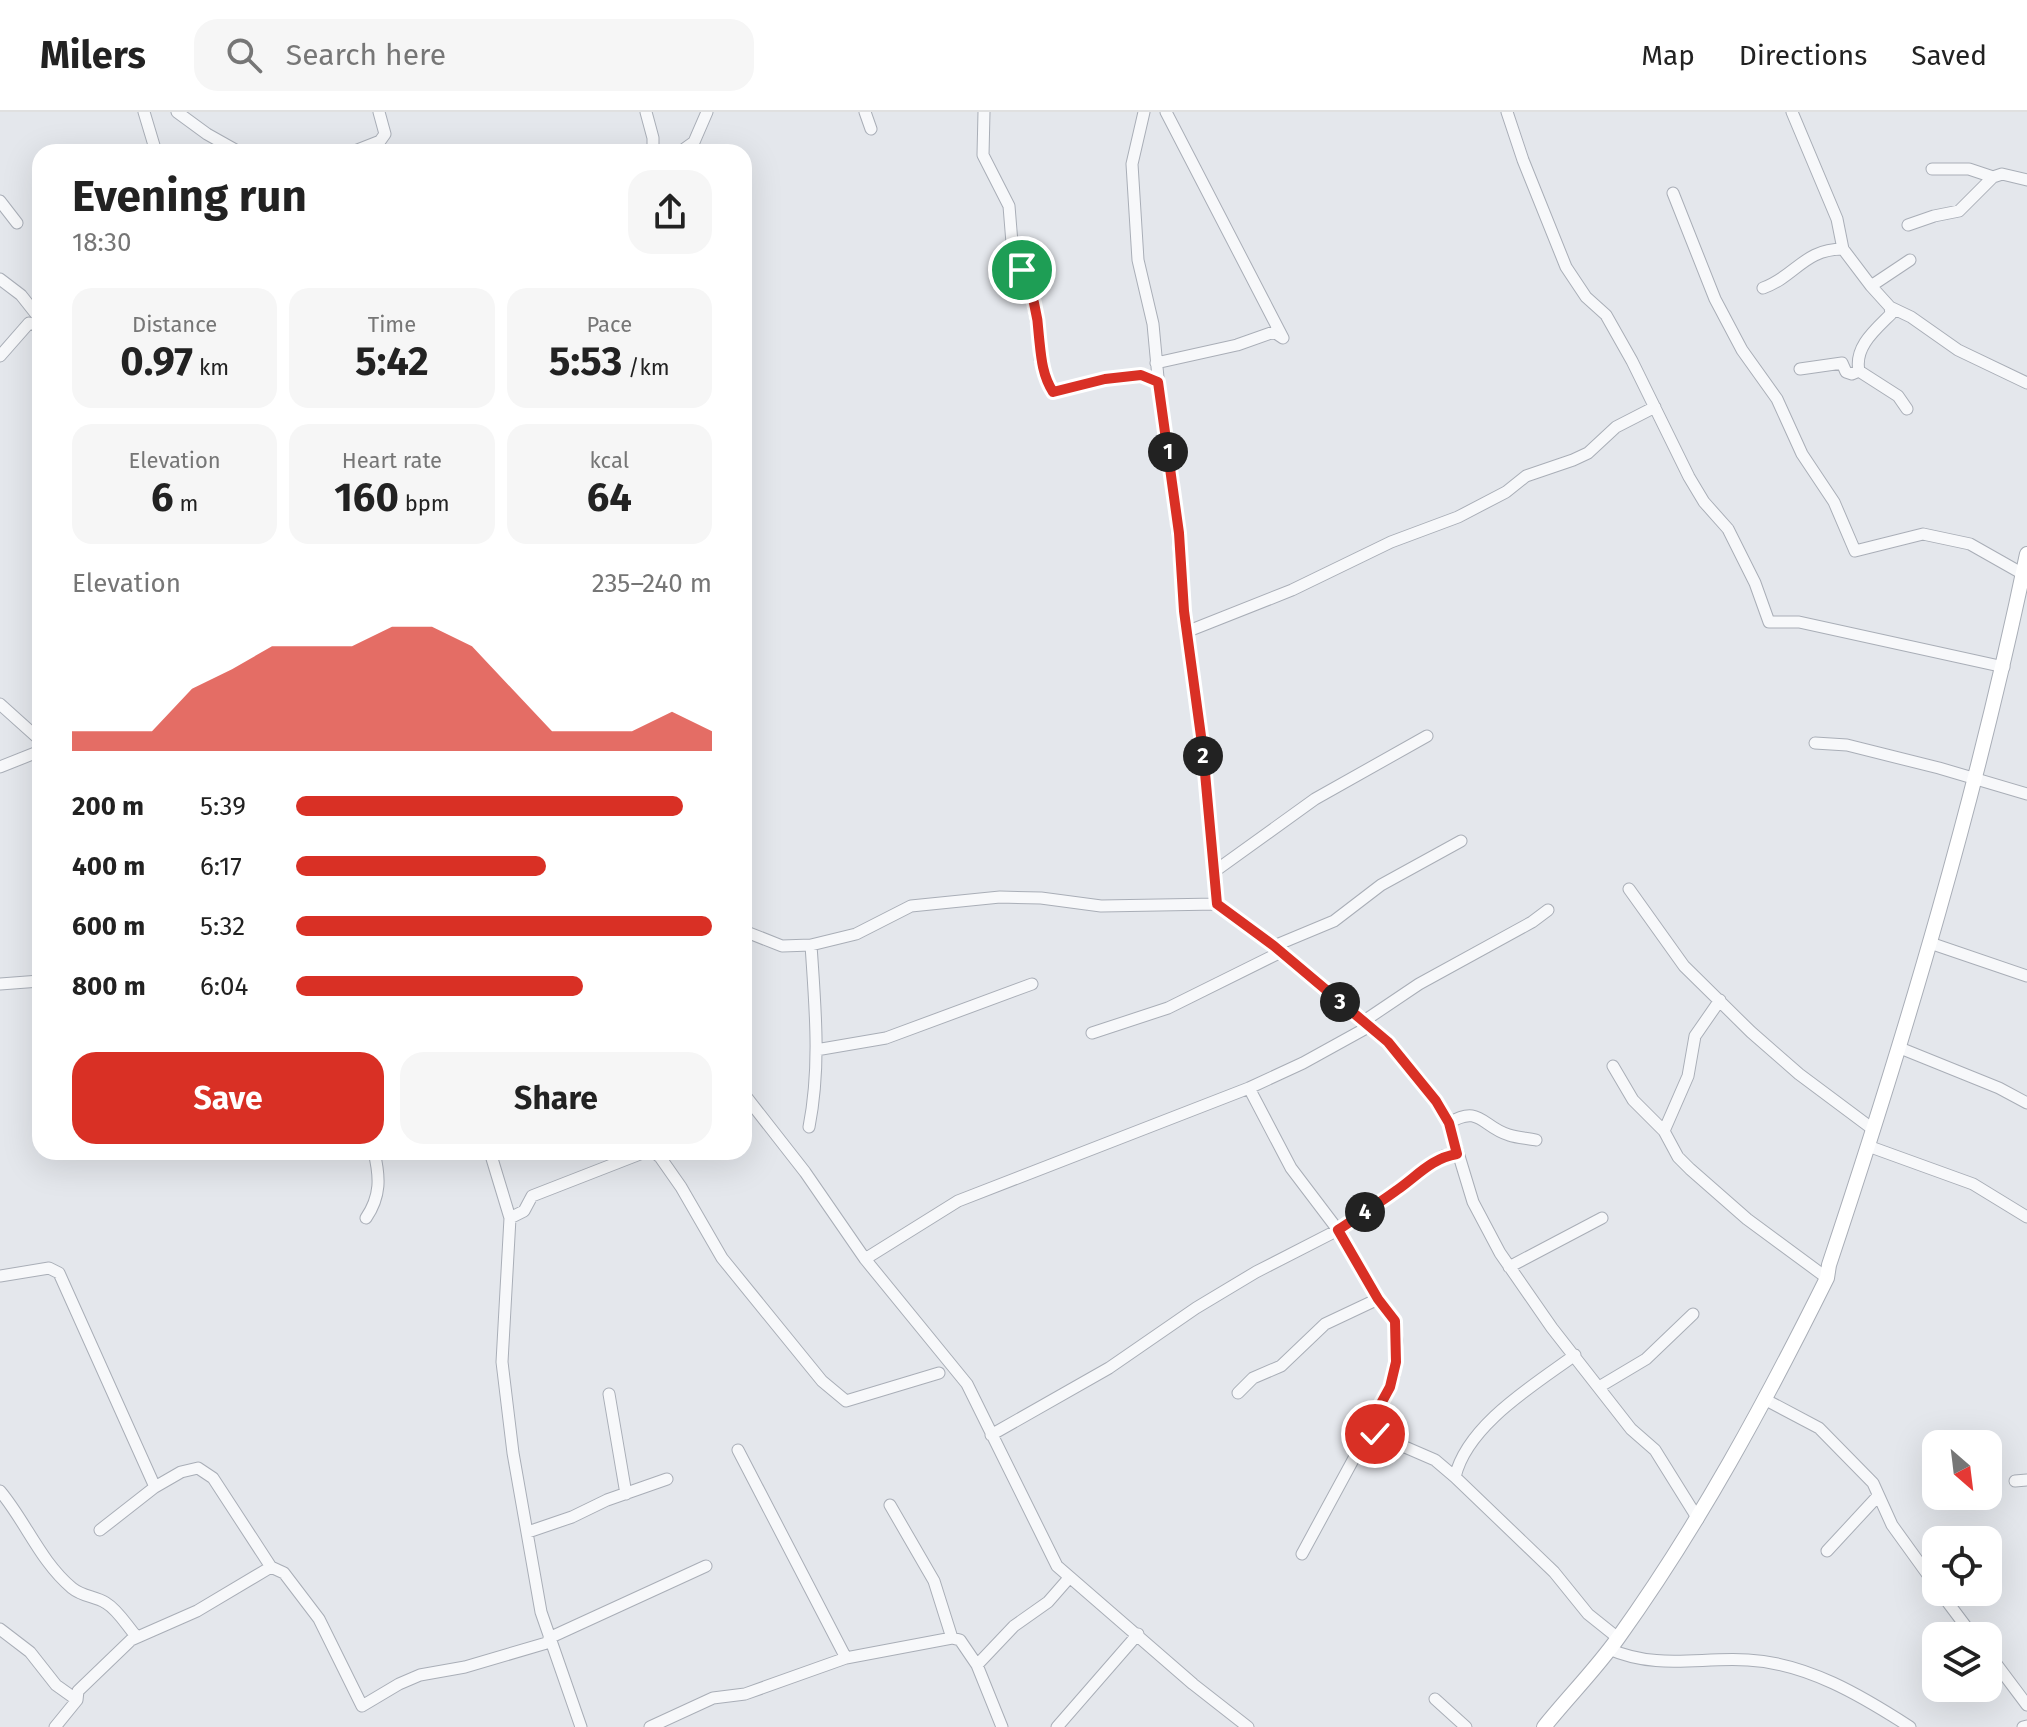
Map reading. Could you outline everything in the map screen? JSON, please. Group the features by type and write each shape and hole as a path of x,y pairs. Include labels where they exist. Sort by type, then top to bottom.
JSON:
{"street":[{"path":"144,112 154,144"},
{"path":"177,112 225,144"},
{"path":"372,144 385,134 379,112"},
{"path":"646,112 653,144"},
{"path":"691,144 707,112"},
{"path":"865,112 871,129"},
{"path":"984,112 983,155 1009,206 1012,243 1030,287 1040,359 1050,388 1053,392 1105,379 1141,375 1158,382"},
{"path":"1144,112 1132,164 1138,260 1153,324 1178,520 1186,632 1203,751 1217,904"},
{"path":"1156,363 1203,350 1237,345 1274,332 1283,338 1166,112"},
{"path":"1507,112 1566,267 1586,297 1606,315 1689,477 1704,502 1728,529 1755,583 1769,622 1799,622 2004,667"},
{"path":"1792,112 1837,219 1843,249 1871,286 1890,307 1911,317 1958,350 2027,383"},
{"path":"1932,169 1969,169 1993,177"},
{"path":"1908,225 1959,211 1993,177 2002,174 2027,180"},
{"path":"1673,193 1715,299 1742,350 1777,399 1802,454 1834,502 1855,551 1923,534 1970,544 2023,574"},
{"path":"0,201 17,223"},
{"path":"1763,288 1786,277 1794,268 1822,250 1843,249"},
{"path":"1871,286 1910,260"},
{"path":"0,279 21,295 32,309"},
{"path":"1858,365 1869,337 1891,314 1890,307"},
{"path":"0,356 29,323 32,324"},
{"path":"1800,369 1842,363 1858,365 1898,396 1907,409"},
{"path":"1186,632 1292,590 1391,542 1458,517 1506,492 1526,476 1588,453 1616,427 1655,407"},
{"path":"1544,1727 1614,1644 1698,1519 1766,1400 1827,1278 1900,1048 1976,779 2004,667 2027,554"},
{"path":"0,704 32,733"},
{"path":"1215,871 1315,799 1427,736"},
{"path":"1815,743 1847,745 2027,794"},
{"path":"0,767 32,754"},
{"path":"1092,1033 1168,1008 1334,921 1381,885 1461,841"},
{"path":"1629,889 1684,966 1751,1032 1799,1074 1874,1130"},
{"path":"752,934 782,946 811,945 856,934 911,906 969,899 1041,898 1101,906 1217,904 1278,949 1367,1023 1423,1083 1449,1123 1473,1202 1509,1267 1631,1429 1655,1450 1698,1519"},
{"path":"865,1259 958,1201 1249,1088 1303,1063 1367,1023 1419,984 1532,922 1548,910"},
{"path":"1930,943 2027,976"},
{"path":"809,1127 815,1096 817,1023 811,945"},
{"path":"0,984 32,982"},
{"path":"816,1050 886,1038 1032,984"},
{"path":"1664,1131 1688,1076 1695,1036 1720,1000"},
{"path":"1900,1048 1999,1088 2027,1103"},
{"path":"1613,1066 1633,1100 1664,1131 1678,1157 1690,1169 1747,1219 1827,1278"},
{"path":"1249,1088 1291,1168 1338,1230 1378,1299 1395,1321 1396,1362 1390,1387 1372,1420 1375,1434 1435,1460 1455,1477 1554,1572 1614,1644 1631,1657 1662,1663 1748,1660 1796,1668 1818,1676 1910,1727"},
{"path":"752,1104 805,1172 865,1259 967,1384 1057,1566 1248,1727"},
{"path":"1449,1123 1463,1115 1474,1115 1507,1135 1536,1140"},
{"path":"1868,1146 1973,1184 2027,1217"},
{"path":"991,1435 1109,1368 1245,1278 1338,1230 1399,1189 1423,1168 1443,1156 1457,1154"},
{"path":"366,1218 377,1197 380,1178 376,1160"},
{"path":"492,1160 510,1218 502,1362 504,1393 541,1612 581,1727"},
{"path":"510,1218 524,1211 532,1196 624,1160"},
{"path":"662,1160 722,1258 822,1381 846,1401 939,1373"},
{"path":"1509,1267 1602,1218"},
{"path":"0,1276 49,1268 59,1273 155,1487"},
{"path":"1238,1393 1261,1373 1281,1366 1325,1324 1378,1299"},
{"path":"1599,1387 1646,1359 1693,1314"},
{"path":"1455,1477 1474,1439 1485,1426 1530,1387 1575,1355"},
{"path":"609,1394 626,1494"},
{"path":"1766,1400 1819,1428 1873,1483 1892,1525 1922,1567"},
{"path":"1302,1554 1372,1425"},
{"path":"738,1450 846,1658"},
{"path":"100,1530 155,1487 181,1472 198,1468 213,1478 271,1567 284,1573 319,1619 362,1706 420,1675 465,1667 550,1640 706,1566"},
{"path":"528,1532 667,1479"},
{"path":"0,1491 16,1510 33,1542 58,1573 80,1593 107,1603 136,1636"},
{"path":"1827,1551 1877,1497"},
{"path":"890,1505 934,1581 952,1638"},
{"path":"55,1727 77,1700 78,1691 136,1636 197,1611 271,1567"},
{"path":"977,1665 1014,1626 1048,1602 1069,1578"},
{"path":"0,1629 30,1652 56,1685 77,1700"},
{"path":"1057,1727 1138,1634"},
{"path":"650,1727 713,1698 745,1694 846,1658 952,1638 960,1640 977,1665 1002,1727"},
{"path":"2002,1672 2027,1705"},
{"path":"1435,1699 1466,1727"}],"route":[{"path":"1022,270 1030,287 1040,359 1053,392 1105,379 1141,375 1158,382 1179,533 1184,611 1203,751 1217,904 1274,946 1388,1042 1423,1083 1449,1123 1457,1154 1443,1156 1423,1168 1399,1189 1338,1230 1378,1299 1395,1321 1394,1376 1372,1420 1375,1434"}]}
